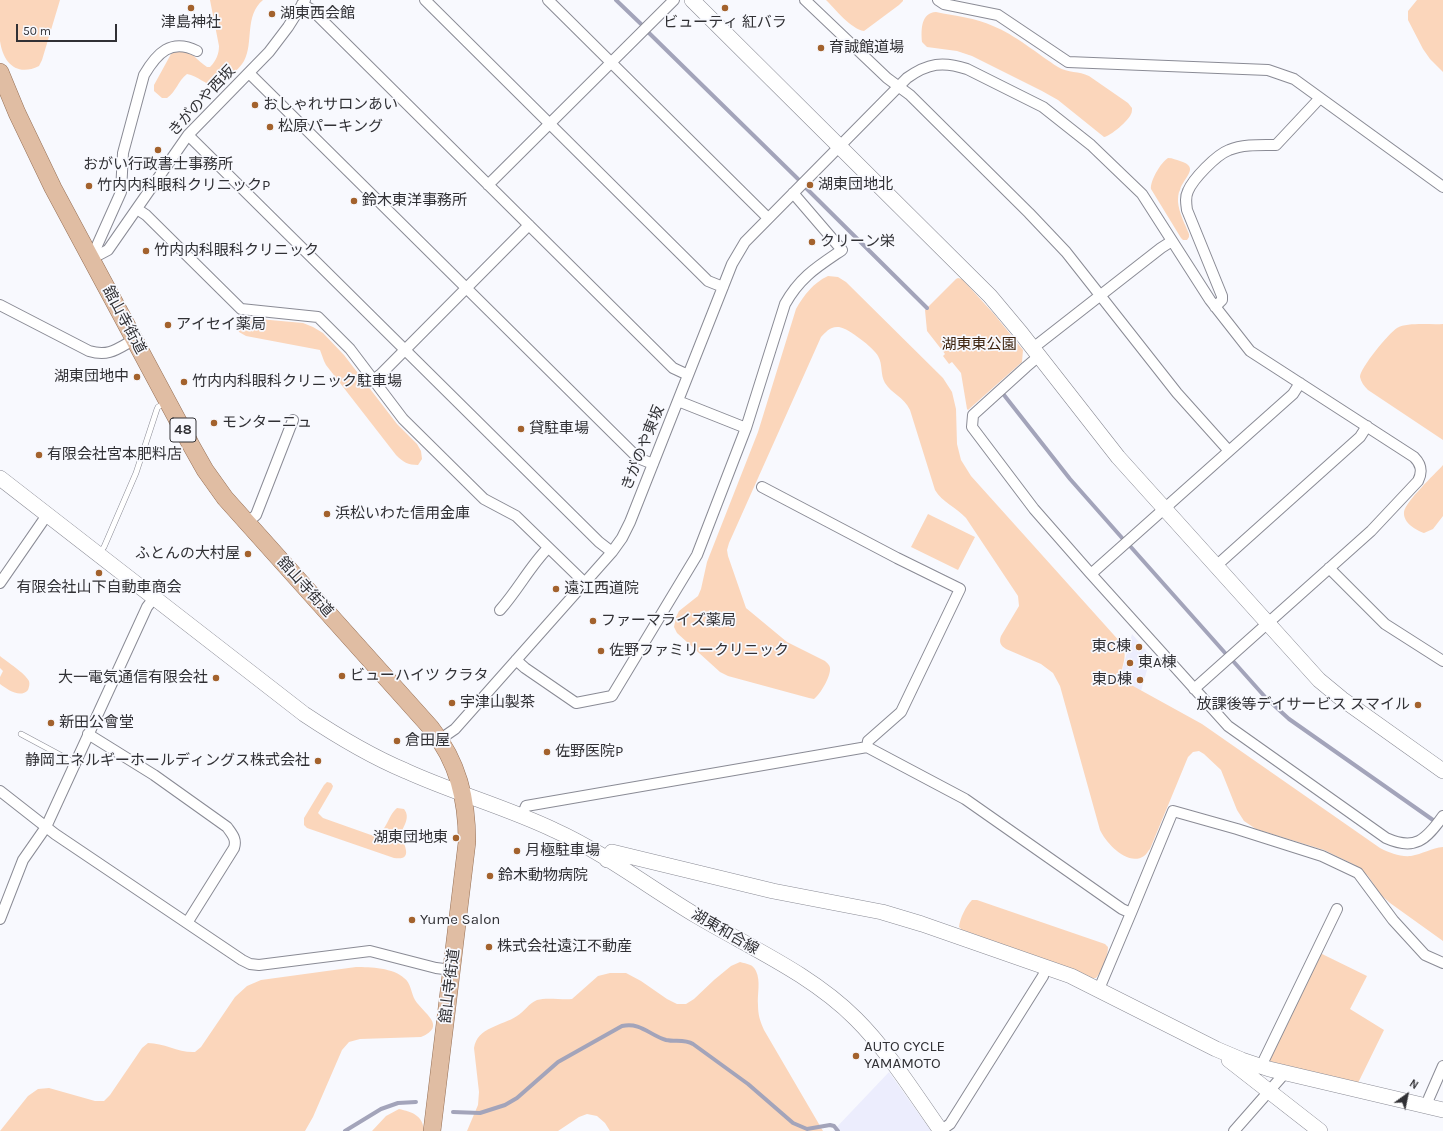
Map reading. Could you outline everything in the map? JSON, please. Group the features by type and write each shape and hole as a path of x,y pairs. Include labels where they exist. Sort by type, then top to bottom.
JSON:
{"main road":[{"name":"舘山寺街道","path":"0,72 17,113 53,188 209,476 225,498 247,523 419,714 439,740 451,761 466,808 467,842 432,1131"}],"street":[{"path":"425,0 708,280 723,287"},
{"path":"548,0 768,218"},
{"path":"488,185 674,0"},
{"path":"692,0 979,284 1001,308 1114,452 1312,672 1334,693 1443,771"},
{"path":"805,0 887,78 910,95 1033,217 1066,252 1177,393 1229,451"},
{"path":"938,0 944,4 998,15 1068,62 1268,70 1294,79 1443,187"},
{"path":"304,2 673,368 688,374"},
{"name":"きがのや西坂","path":"91,259 108,250 188,135 279,40 304,2"},
{"path":"91,259 120,192 123,153 144,75 159,55 168,49 178,46 188,47 197,51"},
{"name":"きがのや東坂","path":"439,740 455,729 612,552 626,530 732,264 750,235 898,86 918,70 929,66 942,64 955,65 967,69 1043,107 1091,145 1142,194 1215,307 1250,351 1414,457 1418,462 1421,468 1421,475 1418,481 1371,531 1329,568"},
{"path":"249,73 638,458 653,464"},
{"path":"1215,307 1222,300 1222,296 1188,210 1186,201 1192,184 1211,162 1229,150 1250,146 1276,145 1320,98"},
{"path":"188,135 599,542 612,552"},
{"path":"516,660 525,668 576,703 612,696 697,555 746,428 785,304 801,281 812,271 842,250 793,193"},
{"path":"136,208 146,215 241,309 318,317 350,349 403,419 484,499 516,516 585,583"},
{"path":"373,380 405,350 529,225"},
{"path":"1172,241 1100,295 1036,352 1026,367 973,415 972,427 1034,509 1218,716 1239,734 1386,838 1397,843 1410,843 1422,840 1432,832 1443,816"},
{"path":"1,307 89,351 100,354 111,352 135,340"},
{"path":"1091,574 1293,394 1300,383"},
{"path":"678,401 746,428"},
{"path":"247,523 256,515 294,420"},
{"path":"1216,566 1360,437 1367,426"},
{"name":"湖東和合線","path":"0,478 285,700 324,728 386,762 429,781 522,816 566,835 696,916 800,975 829,995 856,1019 879,1045 940,1131"},
{"path":"762,487 896,558 960,588 901,712 868,741 867,747"},
{"path":"0,583 12,568 47,515"},
{"path":"500,610 548,548"},
{"path":"1194,689 1329,568 1385,624 1443,661"},
{"path":"0,919 23,860 46,827 147,607 154,598"},
{"path":"88,734 154,775 227,827 234,837 236,843 234,848 187,923"},
{"path":"522,816 526,806 867,747 965,799 1122,909 1131,913"},
{"path":"0,791 46,827 250,964 259,965 370,951 436,968 452,970"},
{"path":"1099,989 1173,812 1237,828 1322,856 1358,873 1393,920 1426,954 1443,963"},
{"path":"607,860 612,852 773,892 882,912 922,924 1071,976 1216,1049 1262,1067 1443,1110"},
{"path":"1262,1067 1337,909"},
{"path":"940,1131 950,1124 1043,976 1046,967"},
{"path":"1216,1049 1320,1131"},
{"path":"1426,1106 1443,1066"},
{"path":"1234,1131 1285,1073"}],"lane":[{"path":"98,554 104,547 136,473 158,407 168,401"},
{"path":"21,734 75,763"}],"shaded area":[{"path":"1132,634 1151,656 1141,691 1128,684 1122,676"},
{"path":"889,1072 931,1131 833,1131"}],"green space":[{"path":"0,0 60,0 39,66 24,70 18,69 12,66 4,56 0,41"},
{"path":"210,0 263,0 257,6 253,14 249,46 244,61 236,71 220,85 215,87 195,76 187,74 170,96 167,98 162,98 154,91 154,85 171,54 177,51 186,52 207,67 210,67 217,57 219,46"},
{"path":"826,0 903,1 864,31 849,23"},
{"path":"1417,0 1443,0 1443,72 1430,59 1423,49 1408,20 1408,11"},
{"path":"936,12 986,23 1018,39 1058,67 1089,76 1128,103 1132,108 1130,117 1111,134 1104,137 1058,100 1042,91 972,56 957,51 927,47 922,42 923,22 927,15"},
{"path":"1168,158 1186,163 1190,170 1179,193 1178,199 1182,218 1189,234 1187,240 1183,240 1181,238 1151,189 1152,181 1156,172 1162,163"},
{"path":"828,276 838,277 846,282 943,378 952,392 956,409 957,444 961,460 971,476 1122,644 1125,655 1122,672 1124,681 1202,724 1380,848 1395,854 1411,856 1443,847 1443,941 1390,903 1381,895 1368,876 1355,865 1324,850 1256,829 1244,821 1237,810 1221,770 1199,751 1193,752 1188,757 1150,849 1146,855 1138,859 1131,858 1118,852 1112,847 1100,830 1060,686 1053,673 1041,664 1006,649 1000,643 1001,636 1019,606 1018,596 966,518 941,498 935,490 910,410 904,401 888,387 883,380 880,359 876,352 843,328 833,327 821,337 727,550 746,608 787,642 825,661 830,667 830,671 825,685 814,699 728,676 720,672 677,633 674,627 679,611 698,596 701,589 707,562 758,432 796,309 809,290"},
{"name":"湖東東公園","path":"958,278 962,279 994,314 1023,350 1022,362 968,410 961,373 952,362 949,364 943,356 945,354 927,331 925,310"},
{"path":"248,318 303,323 323,333 344,355 397,424 417,444 421,451 422,459 418,465 406,463 396,455 326,365 320,350 246,336 239,332 237,326 242,320"},
{"path":"1413,324 1443,324 1443,440 1368,390 1361,381 1360,377 1365,366 1376,351 1388,336 1397,328"},
{"path":"1443,465 1443,516 1433,529 1424,533 1408,523 1404,516 1404,512 1409,502"},
{"path":"928,514 975,537 958,570 911,547"},
{"path":"0,656 27,678 29,681 29,686 25,693 21,694 14,692 0,684 0,677 3,671 0,668"},
{"path":"327,782 331,783 333,786 318,813 323,818 371,835 380,832 383,829 397,808 404,809 407,819 401,834 406,851 404,857 394,858 307,828 304,825 304,818"},
{"path":"972,900 977,900 1105,944 1108,947 1108,951 1100,972 1096,978 1092,978 1074,970 962,930 959,927 961,920"},
{"path":"1320,953 1367,976 1350,1009 1384,1030 1358,1083 1268,1061"},
{"path":"740,962 751,966 756,971 759,984 758,1012 764,1030 823,1131 610,1131 605,1123 597,1116 587,1114 579,1117 558,1131 467,1131 478,1105 479,1092 474,1048 476,1041 485,1031 517,1016 531,1003 537,1000 572,999 598,976 610,973 626,973 641,981 667,999 677,1004 686,1004 694,999 731,966"},
{"path":"356,967 388,970 404,978 410,985 415,1000 431,1019 433,1028 429,1033 421,1037 360,1039 349,1042 342,1050 313,1117 305,1131 0,1131 28,1096 38,1089 49,1088 95,1101 104,1101 110,1095 142,1048 148,1043 154,1043 183,1051 195,1052 201,1047 235,997 247,986 261,980"},
{"path":"399,1109 416,1115 422,1121 424,1131 372,1131 386,1116"}],"waterway":[{"path":"616,0 641,24"},
{"path":"649,33 798,179"},
{"path":"806,188 927,308"},
{"path":"1004,395 1070,479 1123,539"},
{"path":"1130,546 1226,654"},
{"path":"1233,661 1266,698 1289,719 1433,820"},
{"path":"453,1112 480,1113 505,1105 517,1098 558,1062 622,1026 629,1025 640,1027 666,1040 690,1042 748,1084 793,1123 807,1129 830,1125 834,1126 838,1131"},
{"path":"345,1131 381,1109 398,1103 416,1102"}],"place":[{"name":"津島神社","path":"191,8"},
{"name":"ビューティ 紅バラ","path":"725,8"},
{"name":"湖東西会館","path":"272,14"},
{"name":"育誠館道場","path":"821,48"},
{"name":"おしゃれサロンあい","path":"255,105"},
{"name":"松原パーキング","path":"270,127"},
{"name":"おがい行政書士事務所","path":"158,150"},
{"name":"湖東団地北","path":"810,185"},
{"name":"竹内内科眼科クリニックP","path":"89,186"},
{"name":"鈴木東洋事務所","path":"354,201"},
{"name":"クリーン栄","path":"812,242"},
{"name":"竹内内科眼科クリニック","path":"146,251"},
{"name":"アイセイ薬局","path":"168,325"},
{"name":"湖東団地中","path":"137,377"},
{"name":"竹内内科眼科クリニック駐車場","path":"184,382"},
{"name":"モンターニュ","path":"214,423"},
{"name":"貸駐車場","path":"521,429"},
{"name":"有限会社宮本肥料店","path":"39,455"},
{"name":"浜松いわた信用金庫","path":"327,514"},
{"name":"ふとんの大村屋","path":"248,554"},
{"name":"有限会社山下自動車商会","path":"99,573"},
{"name":"遠江西道院","path":"556,589"},
{"name":"ファーマライズ薬局","path":"593,621"},
{"name":"東C棟","path":"1139,647"},
{"name":"佐野ファミリークリニック","path":"601,651"},
{"name":"東A棟","path":"1130,663"},
{"name":"ビューハイツ クラタ","path":"342,676"},
{"name":"大一電気通信有限会社","path":"216,678"},
{"name":"東D棟","path":"1140,680"},
{"name":"宇津山製茶","path":"452,703"},
{"name":"放課後等デイサービス スマイル","path":"1418,705"},
{"name":"新田公會堂","path":"51,723"},
{"name":"倉田屋","path":"397,741"},
{"name":"佐野医院P","path":"547,752"},
{"name":"静岡エネルギーホールディングス株式会社","path":"318,761"},
{"name":"湖東団地東","path":"456,838"},
{"name":"月極駐車場","path":"517,851"},
{"name":"鈴木動物病院","path":"490,876"},
{"name":"Yume Salon","path":"412,920"},
{"name":"株式会社遠江不動産","path":"489,947"},
{"name":"AUTO CYCLE YAMAMOTO","path":"856,1056"}]}
